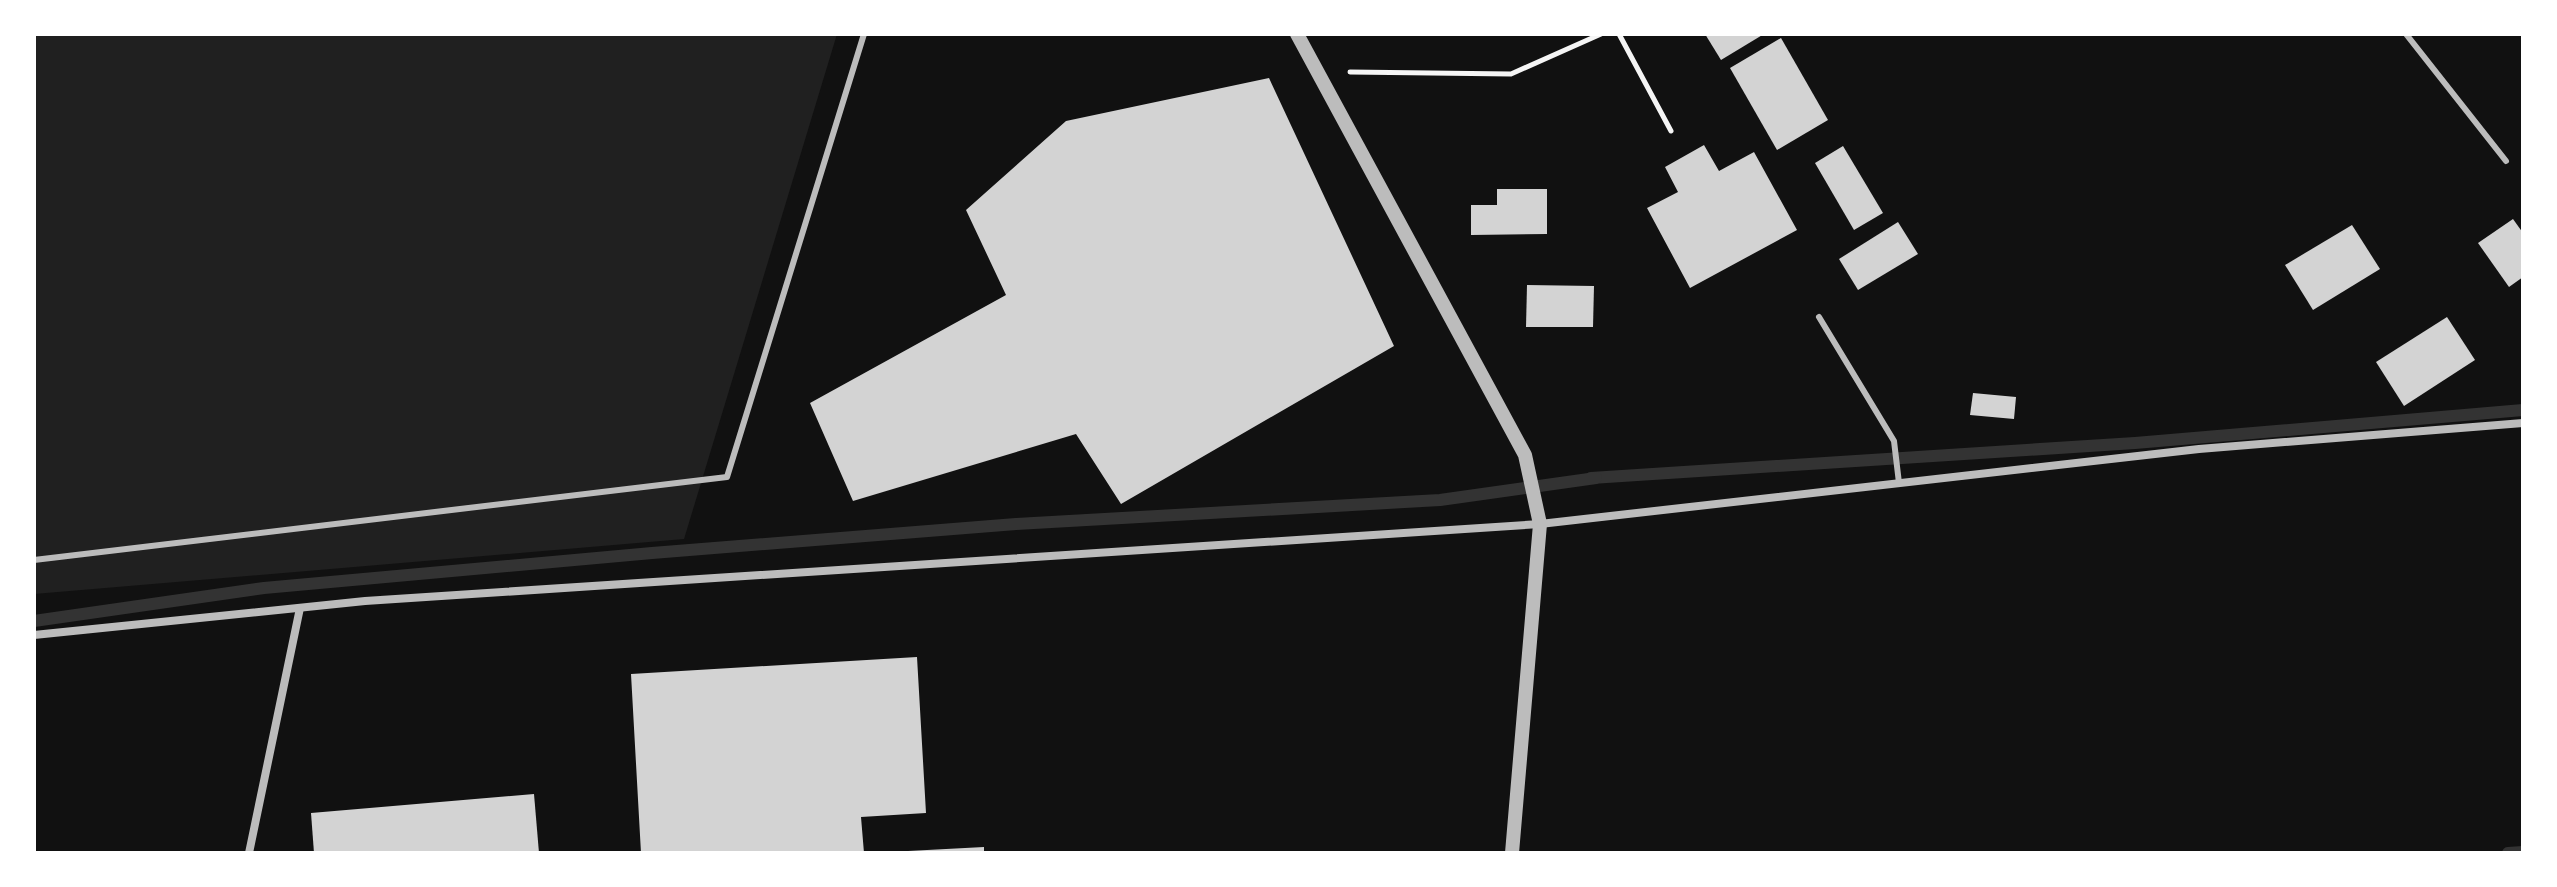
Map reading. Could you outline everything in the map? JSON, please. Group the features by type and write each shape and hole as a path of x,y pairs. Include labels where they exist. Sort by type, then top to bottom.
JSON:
{"street":[{"path":"1297,34 1525,455 1540,524 1512,853"},
{"path":"34,635 381,600 1540,524 2199,449 2523,423"},
{"path":"249,853 300,608"}],"lane":[{"path":"34,560 727,477 864,34"},
{"path":"2406,34 2506,161"},
{"path":"1819,317 1894,441 1899,483"}],"path":[{"path":"1317,72 1511,74 1601,34"},
{"path":"1619,34 1671,131"}],"shaded area":[{"path":"34,34 837,34 684,539 34,594"}],"building":[{"path":"1705,34 1764,34 1721,60"},
{"path":"1781,38 1828,120 1777,150 1730,68"},
{"path":"1269,78 1394,346 1121,504 1076,434 853,501 810,403 1006,295 966,210 1066,121"},
{"path":"1704,145 1719,171 1754,152 1797,230 1690,288 1647,208 1678,192 1665,167"},
{"path":"1843,146 1883,213 1854,230 1815,163"},
{"path":"1497,189 1547,189 1547,234 1471,235 1471,205 1497,205"},
{"path":"2513,219 2523,233 2523,277 2509,287 2478,243"},
{"path":"1898,222 1918,254 1858,290 1839,259"},
{"path":"2352,225 2380,269 2313,310 2285,265"},
{"path":"1527,285 1594,286 1593,327 1526,327"},
{"path":"2447,317 2475,360 2404,406 2376,362"},
{"path":"1973,393 2016,397 2014,419 1970,415"},
{"path":"917,657 926,813 861,817 864,853 641,853 631,674"},
{"path":"534,794 539,853 314,853 311,813"},
{"path":"984,847 984,853 908,851"}],"waterway":[{"path":"1591,478 2135,443 2523,410"},
{"path":"34,621 264,588 1016,524 1440,500 1596,478"},
{"path":"2508,853 2523,852"}]}
